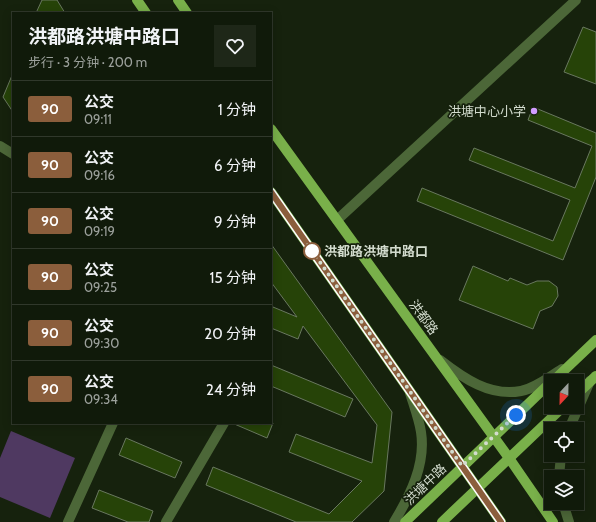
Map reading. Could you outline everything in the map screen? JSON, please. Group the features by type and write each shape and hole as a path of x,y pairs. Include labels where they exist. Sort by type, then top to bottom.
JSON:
{"main road":[{"path":"137,0 145,12"},
{"path":"178,0 186,12"},
{"name":"洪都路","path":"272,129 494,436 553,522"},
{"path":"272,193 501,522"},
{"name":"洪塘中路","path":"560,374 596,340"},
{"path":"584,387 593,379"},
{"name":"洪塘中路","path":"405,522 544,389"},
{"path":"442,522 556,414"}],"street":[{"path":"337,220 576,0"},
{"path":"0,146 12,153"},
{"path":"436,357 471,383 501,391 521,391 537,385 570,364"},
{"path":"572,422 593,379"},
{"path":"394,522 408,498 417,474 421,454 422,432 410,391"},
{"path":"68,522 113,424"},
{"path":"166,522 223,424"},
{"path":"565,510 568,522"}],"shaded area":[{"path":"11,431 75,458 50,518 0,497 0,458"}],"building":[{"path":"42,0 57,0 64,12 36,12"},
{"path":"583,27 596,32 596,84 564,72"},
{"path":"12,75 12,110 3,97"},
{"path":"533,107 596,133 596,177 563,260 417,201 422,188 553,241 570,200 469,160 474,148 575,188 592,146 528,120"},
{"path":"272,245 392,412 384,491 352,522 296,522 206,485 213,467 329,514 362,481 289,452 296,434 372,463 377,425 303,326 298,339 272,328 273,307 297,317 272,283"},
{"path":"473,266 508,281 510,278 527,285 537,281 549,281 557,287 558,296 552,306 540,311 533,329 459,300"},
{"path":"272,365 353,399 345,417 272,386"},
{"path":"273,423 267,438 234,424"},
{"path":"126,438 182,462 175,478 119,455"},
{"path":"99,490 153,511 149,522 128,522 92,508"}],"bus line":[{"name":"90","path":"272,193 501,522"}],"place":[{"name":"洪塘中心小学","path":"534,111"},
{"name":"洪都路洪塘中路口","path":"312,251"}],"route":[{"path":"312,251 308,245 462,466 516,415"}]}
